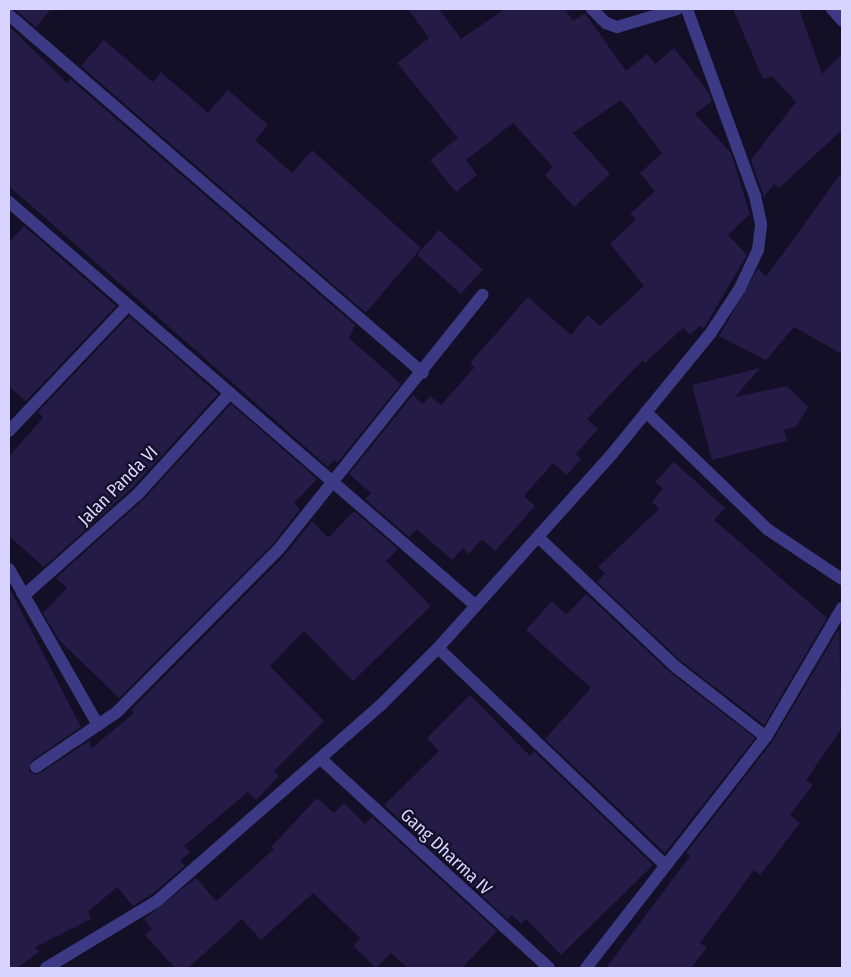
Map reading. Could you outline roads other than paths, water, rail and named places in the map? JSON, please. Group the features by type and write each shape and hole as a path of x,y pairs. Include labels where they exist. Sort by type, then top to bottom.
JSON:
{"street":[{"path":"592,9 606,23 618,27 677,9"},
{"path":"46,968 157,901 321,759 438,648 538,537 646,412 740,288 758,250 760,224 755,196 687,9"},
{"path":"832,9 842,20"},
{"path":"9,15 423,373"},
{"path":"9,202 475,605"},
{"path":"36,767 117,712 278,550 331,481 423,373 482,295"},
{"path":"9,431 128,305"},
{"name":"Jalan Panda VI","path":"22,593 29,591 138,494 230,393"},
{"path":"646,412 768,529 842,579"},
{"path":"538,537 676,667 766,737"},
{"path":"9,569 98,725"},
{"path":"586,968 663,863 766,737 842,608"},
{"path":"438,648 663,863"},
{"name":"Gang Dharma IV","path":"321,759 549,968"}]}
